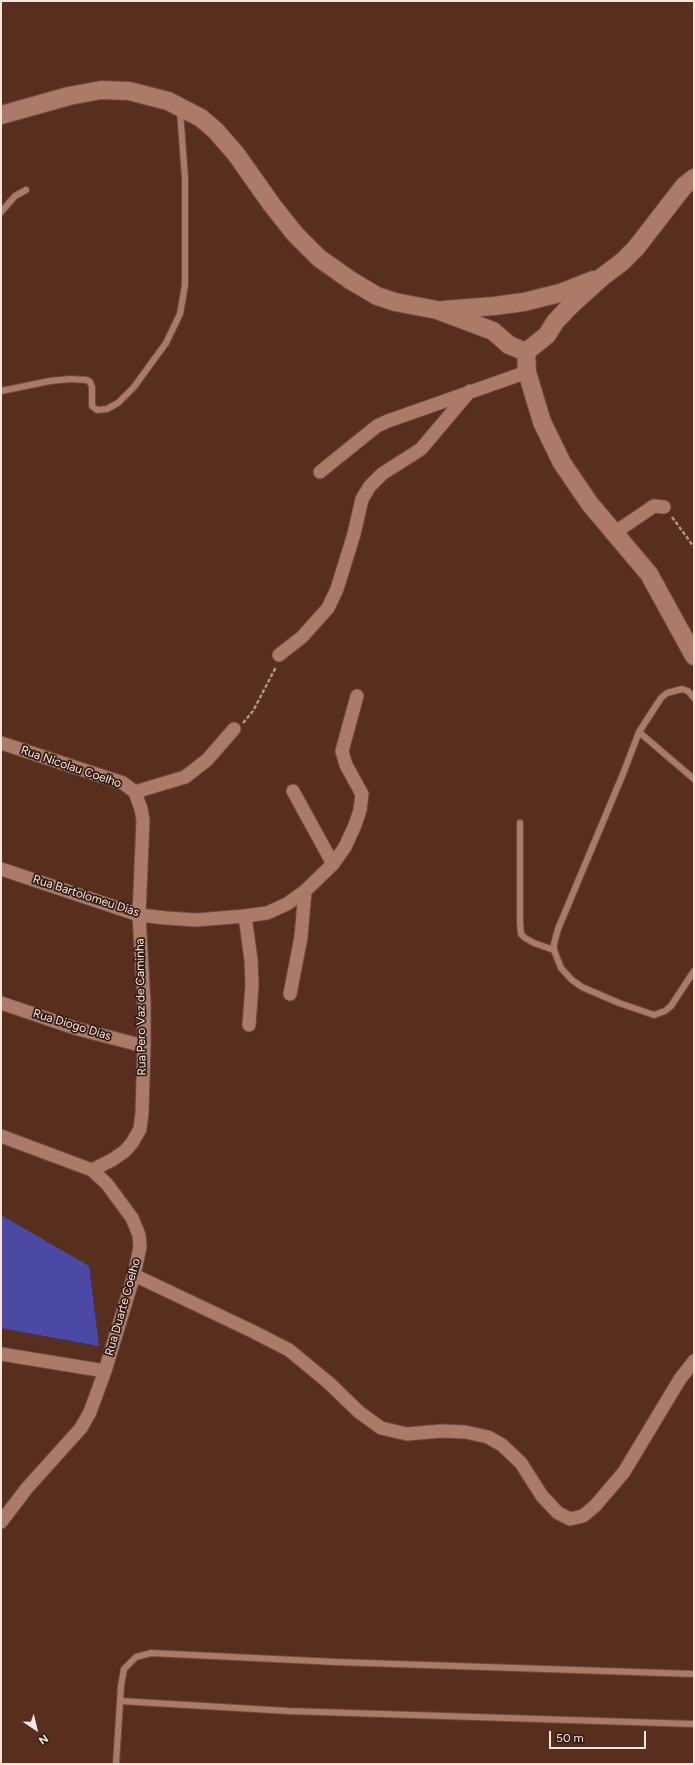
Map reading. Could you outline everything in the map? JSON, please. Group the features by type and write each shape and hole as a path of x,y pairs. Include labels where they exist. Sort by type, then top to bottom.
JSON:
{"street":[{"path":"1,115 70,96 100,90 129,91 149,95 179,106 201,118 216,131 236,154 272,205 295,234 319,258 350,280 377,296 395,302 437,310 493,331 509,345 526,352"},
{"path":"526,352 547,335 555,322 570,306 602,277 622,262 636,248 684,186 694,178"},
{"path":"437,310 494,306 524,302 551,295 602,277"},
{"path":"551,295 557,312 555,322"},
{"path":"493,331 491,314 494,306"},
{"path":"526,352 527,372 542,422 562,463 590,504 649,574 694,656"},
{"path":"320,472 377,426 470,391 527,372"},
{"path":"279,655 302,637 328,608 337,589 362,499 370,486 382,474 421,449 470,391"},
{"path":"614,533 654,506 664,507"},
{"name":"Rua Bartolomeu Dias","path":"1,869 139,915 196,920 267,913 287,904 305,891 333,864 345,848 355,825 360,810 362,794 346,765 342,751 357,696"},
{"path":"135,792 185,777 207,760 234,729"},
{"name":"Rua Nicolau Coelho","path":"1,743 123,783 135,792 143,820"},
{"path":"292,791 333,864"},
{"name":"Rua Pero Vaz de Caminha","path":"92,1170 112,1160 125,1151 132,1143 140,1129 142,1113 144,1046 144,1002 139,915 143,820"},
{"path":"290,994 301,937 305,891"},
{"path":"245,916 251,960 252,985 249,1025"},
{"name":"Rua Diogo Dias","path":"1,1003 78,1029 144,1046"},
{"name":"Rua Duarte Coelho","path":"1,1136 92,1170 107,1184 132,1218 139,1235 140,1247 134,1275 105,1371 90,1412 81,1428 5,1507 1,1522"},
{"path":"134,1275 252,1330 288,1350 328,1383 359,1412 381,1428 407,1434 441,1431 465,1432 488,1437 502,1445 521,1463 542,1496 558,1513 570,1519 582,1516 595,1506 624,1472 680,1379 694,1361"},
{"path":"1,1354 105,1371"}],"lane":[{"path":"1,391 50,381 70,379 87,380 90,382 92,388 91,403 93,408 97,410 107,409 118,403 134,387 166,344 180,314 185,285 185,178 179,106"},
{"path":"1,212 15,196 26,190"},
{"path":"694,698 688,691 682,689 668,693 661,698 639,732 558,929 554,950 561,968 572,980 582,987 619,1003 654,1015 665,1011 671,1006 694,971"},
{"path":"639,732 694,779"},
{"path":"520,823 521,934 534,943 554,950"},
{"path":"116,1764 121,1686 124,1669 136,1658 151,1653 694,1674"},
{"path":"120,1700 288,1711 694,1724"}],"path":[{"path":"664,507 694,547"},
{"path":"234,729 243,723 256,706 276,668 279,655"}],"shaded area":[{"path":"1,1215 89,1266 99,1346 1,1328"}]}
